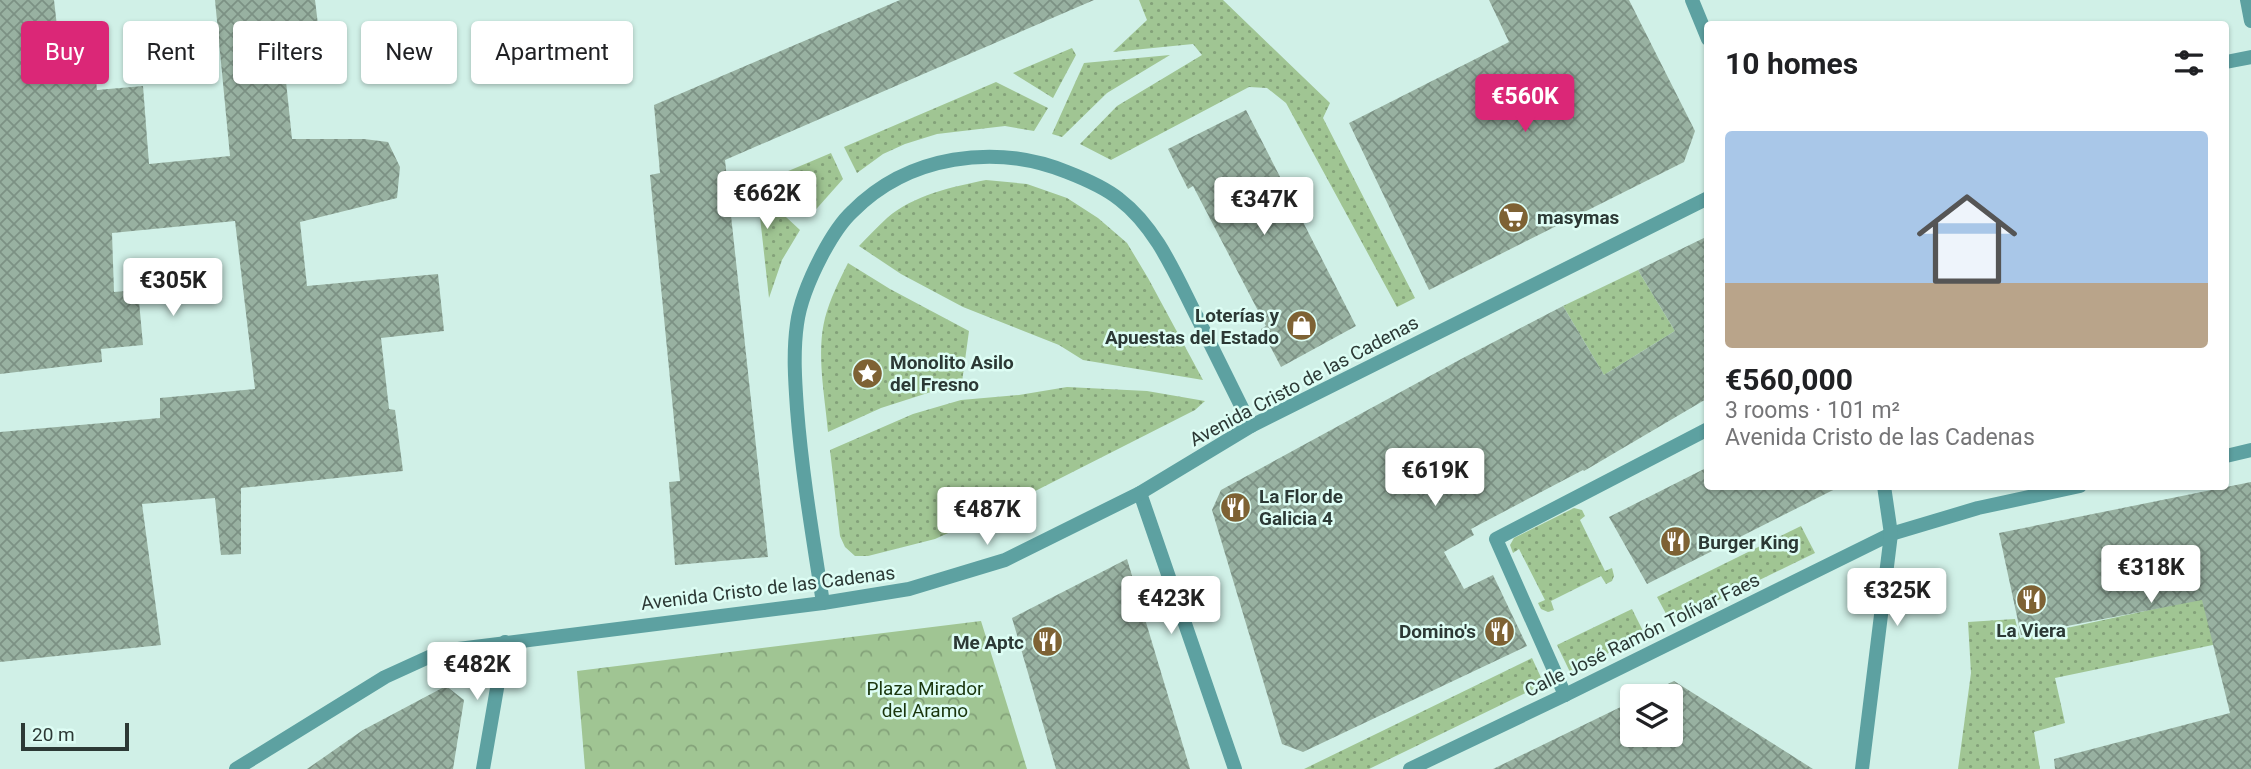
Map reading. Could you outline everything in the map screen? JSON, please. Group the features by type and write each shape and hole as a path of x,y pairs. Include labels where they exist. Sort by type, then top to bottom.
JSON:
{"street":[{"path":"1692,0 1704,29"},
{"path":"2247,0 2251,21"},
{"path":"2229,61 2251,57"},
{"path":"822,603 800,443 795,371 797,323 811,276 850,212 878,190 914,171 944,161 982,156 1016,158 1048,165 1086,180 1119,199 1144,224 1165,254 1251,426"},
{"name":"Avenida Cristo de las Cadenas","path":"236,769 385,677 442,651 822,603 909,589 1005,560 1140,493 1251,426 1704,200"},
{"path":"1565,695 1496,539 1704,431"},
{"path":"2229,455 2251,450"},
{"path":"1862,769 1891,534 1885,490"},
{"name":"Calle José Ramón Tolívar Faes","path":"1410,769 1891,534 1978,508 2061,490"},
{"path":"1140,493 1235,769"},
{"path":"483,769 505,642"}],"green space":[{"path":"1139,0 1223,0 1330,103 1323,118 1415,298 1397,307 1286,103 1267,88 1249,87 1111,160 1080,144 1117,106 1202,55 1193,44 1113,52 1147,20"},
{"path":"1072,48 1076,55 1053,98 1013,73"},
{"path":"1170,55 1107,93 1062,137 1052,134 1084,63"},
{"path":"996,82 1048,108 1034,131 1005,126 937,134 883,154 857,173 844,147"},
{"path":"831,153 843,179 811,215 774,177"},
{"path":"986,180 1027,184 1067,198 1098,218 1127,243 1203,380 1083,360 1059,345 963,307 901,274 859,246 887,218 909,203 946,189"},
{"path":"757,190 800,230 782,260 769,298"},
{"path":"848,263 969,331 962,382 881,408 828,432 822,375 822,331 829,304"},
{"path":"1638,270 1675,331 1604,375 1563,306"},
{"path":"1067,387 1147,391 1205,401 1195,410 935,539 868,556 855,556 845,547 840,536 830,450 913,414 961,400"},
{"path":"1574,508 1582,510 1585,516 1580,520 1605,571 1612,568 1614,576 1612,581 1606,584 1601,576 1551,601 1554,610 1548,612 1541,609 1538,603 1545,600 1519,549 1513,553 1510,545 1514,538"},
{"path":"1801,526 1815,553 1671,623 1657,597"},
{"path":"2251,588 2251,637 2055,678 2065,723 2034,732 2040,769 1958,769 1971,673 1968,622 2015,619 2020,638"},
{"path":"1632,609 1645,635 1570,672 1557,645"},
{"name":"Plaza Mirador del Aramo","path":"981,621 1027,769 585,769 577,671"},
{"path":"1532,658 1544,684 1369,769 1304,769"}],"building":[{"path":"0,0 54,0 56,21 21,21 21,84 96,84 97,90 143,86 149,164 230,156 215,0 315,0 318,21 233,21 233,84 286,84 292,139 364,139 388,142 400,167 397,198 300,222 307,286 438,274 444,331 381,338 389,409 395,410 403,471 241,488 241,554 221,555 215,498 142,504 161,645 0,662 0,432 160,418 160,398 255,389 235,221 112,233 114,292 138,290 143,345 101,349 102,362 0,374"},
{"path":"900,0 1094,0 725,160 768,557 675,565 669,482 680,481 650,175 660,173 654,105"},
{"path":"1489,0 1629,0 1695,131 1684,162 1429,290 1349,123 1509,42"},
{"path":"1246,110 1356,326 1281,367 1261,329 1266,326 1193,186 1188,189 1168,149"},
{"path":"1704,238 1704,400 1584,471 1471,529 1474,535 1444,552 1464,589 1493,575 1527,646 1303,752 1282,744 1212,510 1221,490 1563,306 1604,375 1675,331 1638,270"},
{"path":"1704,469 1704,490 1833,490 1647,584 1609,517"},
{"path":"2251,482 2251,769 2055,769 2054,759 2230,713 2202,600 2021,635 1999,533 2211,490 2229,490 2229,486"},
{"path":"1127,559 1190,769 1056,769 1012,618"},
{"path":"446,686 464,700 453,769 307,769 363,730"},
{"path":"1683,687 1813,769 1493,769 1620,707 1620,747 1683,747"}],"place":[{"name":"masymas","path":"1514,217"},
{"name":"Loterías y Apuestas del Estado","path":"1302,326"},
{"name":"Monolito Asilo del Fresno","path":"867,373"},
{"name":"La Flor de Galicia 4","path":"1236,507"},
{"name":"Burger King","path":"1675,542"},
{"name":"La Viera","path":"2031,599"},
{"name":"Domino's","path":"1499,631"},
{"name":"Me Aptc","path":"1047,642"}]}
